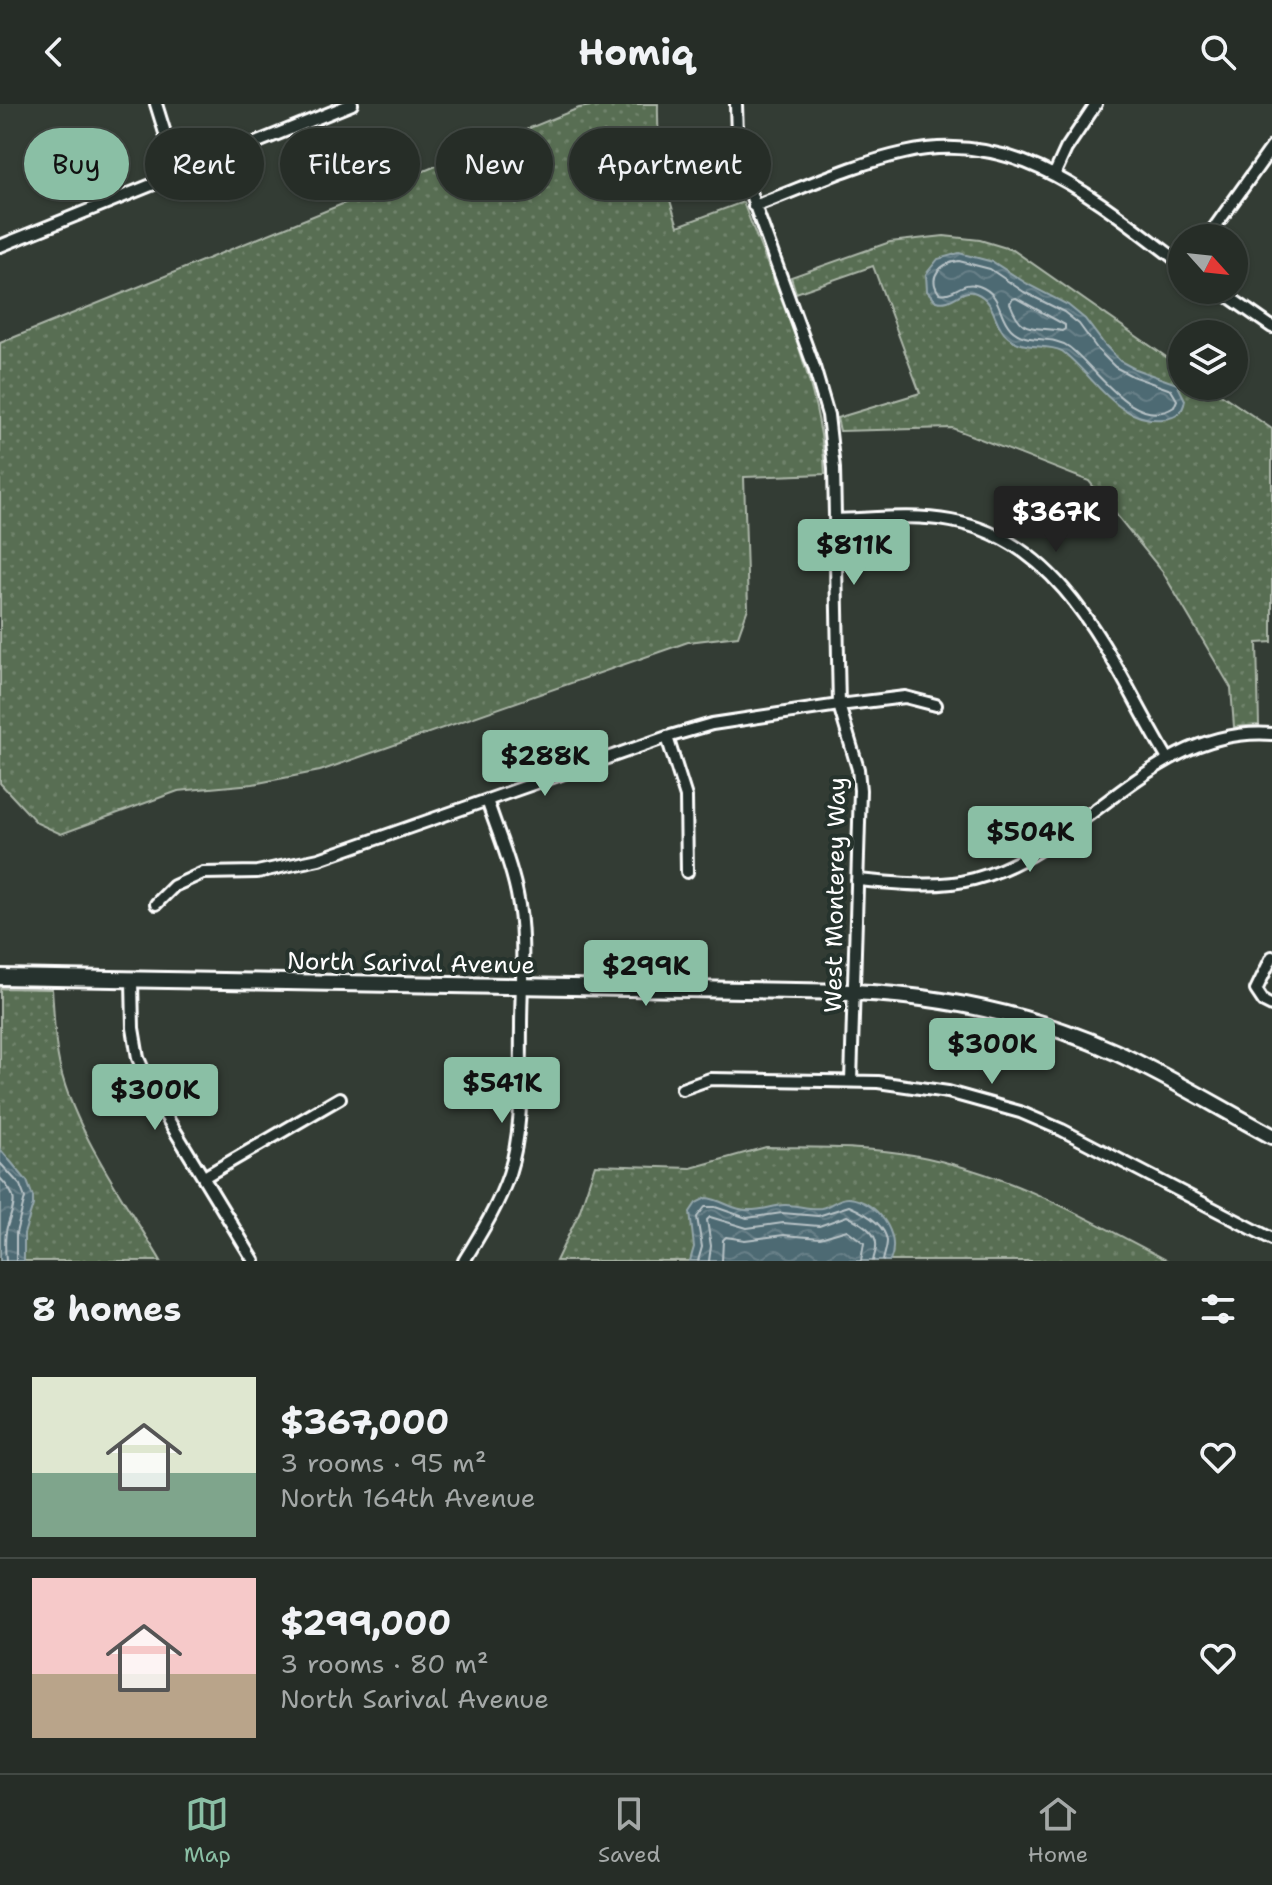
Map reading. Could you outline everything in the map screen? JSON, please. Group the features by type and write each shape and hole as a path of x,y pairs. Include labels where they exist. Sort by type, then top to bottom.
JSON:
{"street":[{"path":"156,104 163,128"},
{"path":"264,140 352,104"},
{"name":"West Monterey Way","path":"736,104 739,153 754,206 824,399 833,451 839,705 858,769 860,790 851,1081"},
{"path":"1055,173 1066,149 1096,104"},
{"path":"754,206 886,157 950,147 983,150 1023,160 1055,173 1168,254"},
{"path":"1217,224 1272,147"},
{"path":"0,246 145,188"},
{"path":"1239,304 1272,327"},
{"path":"835,520 915,518 950,521 983,530 1021,549 1046,568 1074,600 1168,759"},
{"path":"156,904 174,886 203,873 257,872 319,859 712,724 905,697 936,705"},
{"path":"857,880 928,884 973,879 1045,846 1168,759 1223,737 1257,732 1272,734"},
{"path":"667,737 686,797 687,872"},
{"path":"464,1261 493,1211 515,1153 519,1124 520,911 517,890 487,800"},
{"path":"1272,957 1256,990 1264,1002 1272,1006"},
{"name":"North Sarival Avenue","path":"0,977 853,992 916,996 988,1010 1069,1034 1117,1053 1272,1136"},
{"path":"132,980 132,1012 138,1058 155,1098 254,1261"},
{"path":"682,1089 710,1079 897,1083 948,1092 1020,1112 1082,1139 1272,1239"},
{"path":"204,1177 340,1098"}],"green space":[{"path":"603,104 658,104 659,128 569,128 569,200 670,200 678,226 743,202 806,370 822,439 825,474 744,477 748,608 738,636 688,642 320,771 253,784 178,791 61,834 37,823 0,783 0,343 352,200 420,200 420,173 436,166 436,200 553,200 553,128 530,128 579,108"},
{"path":"944,236 980,240 1013,250 1168,358 1168,400 1230,400 1272,429 1272,642 1257,643 1259,725 1234,727 1231,688 1162,571 1089,481 952,428 840,431 837,418 920,393 873,266 796,293 791,277 890,242"},
{"path":"0,988 52,989 58,1057 74,1109 100,1162 161,1261 0,1261"},
{"path":"766,1147 877,1150 948,1163 1045,1198 1168,1261 556,1261 579,1213 595,1165 691,1168"}],"water":[{"path":"959,253 993,262 1068,305 1085,319 1120,361 1168,381 1168,400 1185,400 1181,411 1164,419 1147,419 1132,414 1107,396 1062,351 1021,344 1008,337 999,326 991,307 976,293 966,292 948,301 936,301 927,291 926,274 938,259"},
{"path":"0,1149 27,1181 33,1197 24,1234 24,1261 0,1261"},
{"path":"706,1198 742,1210 784,1205 821,1208 845,1198 859,1200 877,1212 890,1230 893,1251 890,1261 690,1261 694,1247 690,1212 696,1203"}]}
